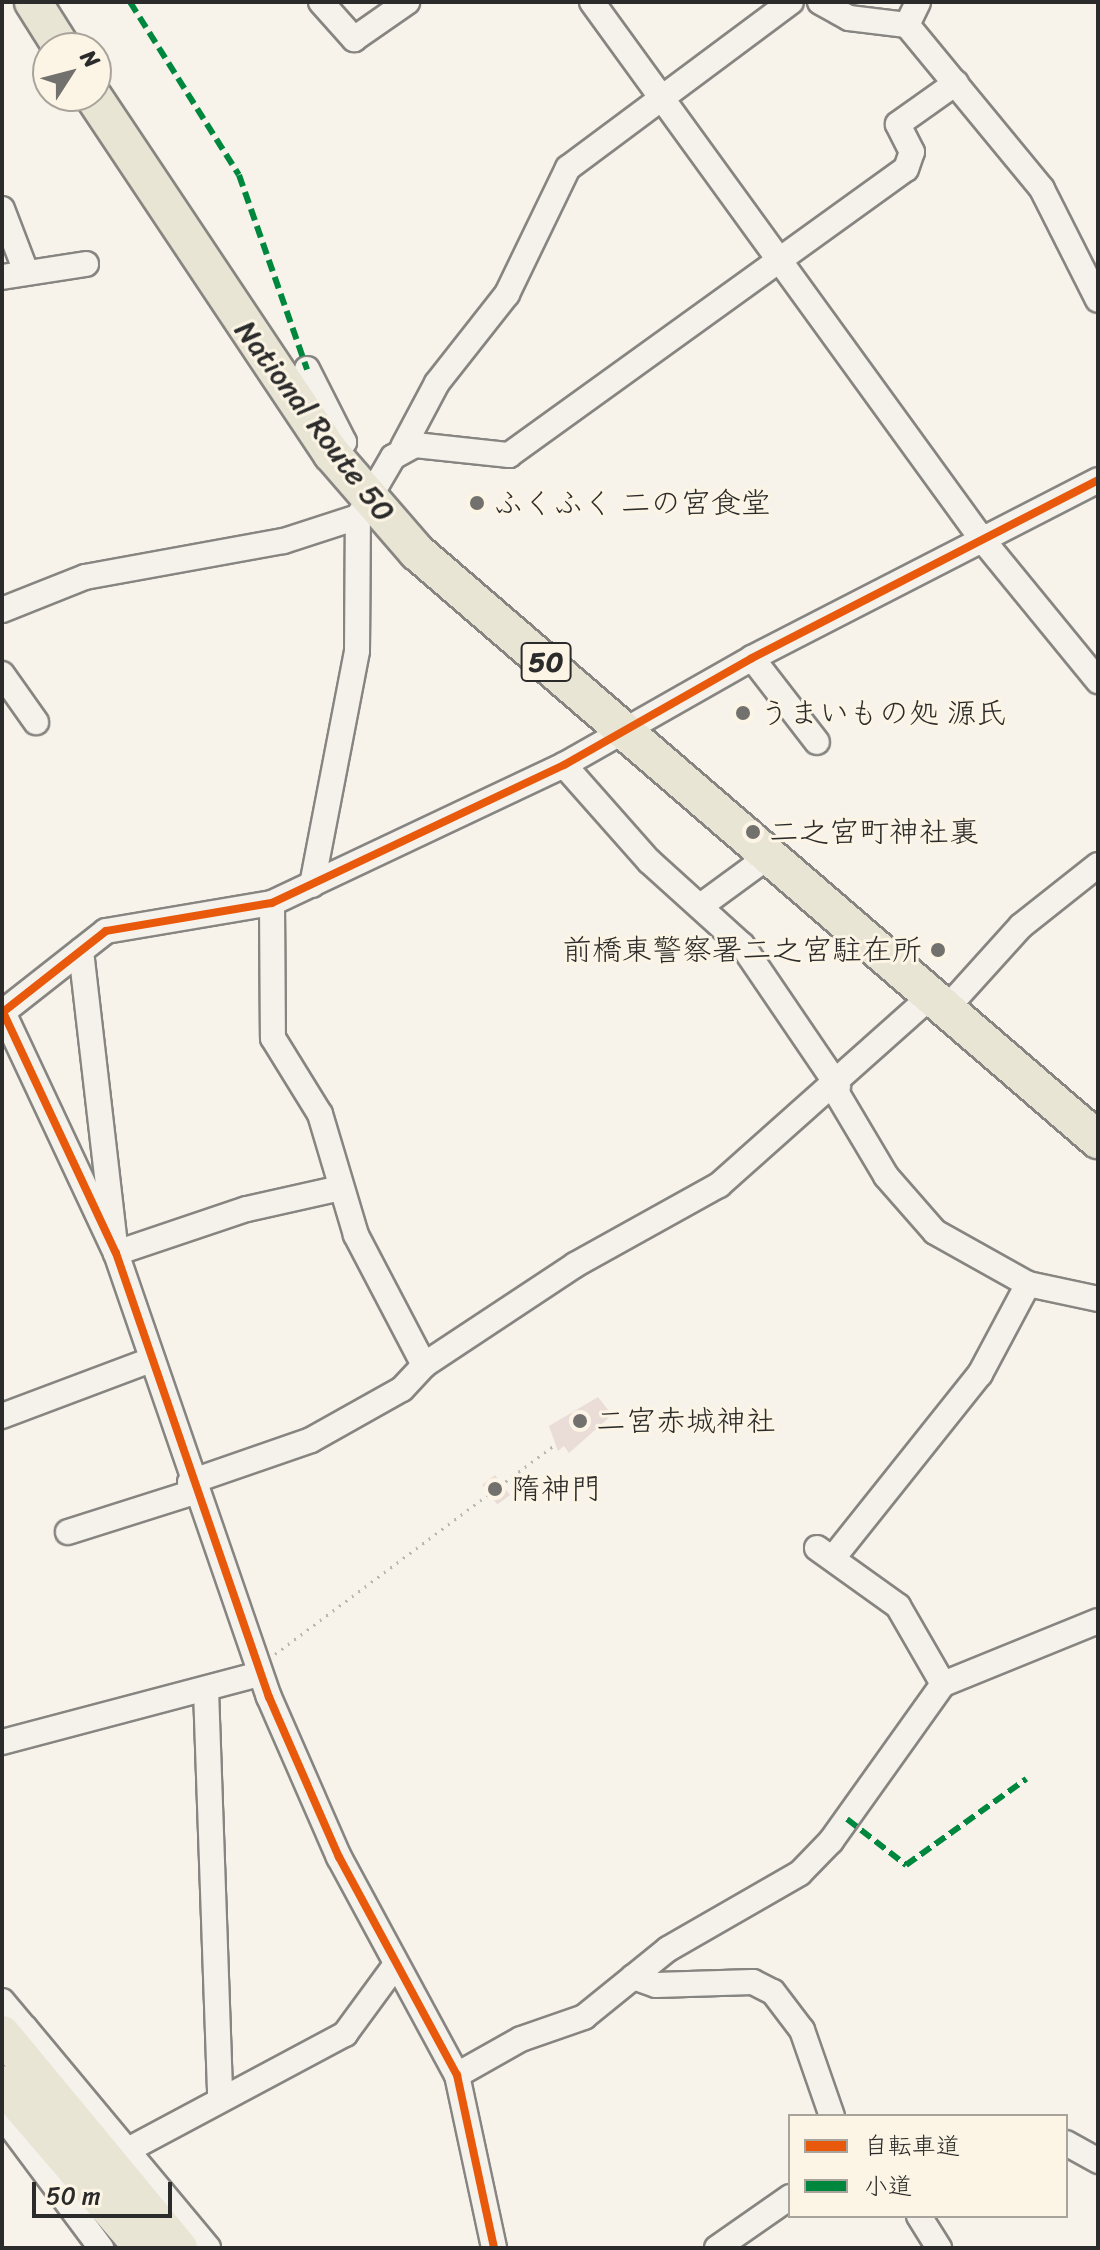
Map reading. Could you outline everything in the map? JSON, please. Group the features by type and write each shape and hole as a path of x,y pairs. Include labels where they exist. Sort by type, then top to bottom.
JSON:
{"highway":[{"path":"33,2 52,32"},
{"name":"National Route 50","path":"104,112 332,454 363,508 623,728 1098,1140"},
{"path":"11,2034 179,2248"},
{"path":"2,2084 143,2248"}],"street":[{"path":"321,2 354,39 407,2"},
{"path":"592,2 981,538 1098,681"},
{"path":"312,885 357,651 363,508 403,447 437,383 507,294 568,168 791,2"},
{"path":"820,2 849,18 907,25 1042,189 1098,300"},
{"path":"907,25 918,2"},
{"path":"403,447 509,455 911,164 898,124 956,83"},
{"path":"2,209 26,272"},
{"path":"2,277 86,264"},
{"path":"307,369 344,442 332,454"},
{"path":"494,2248 457,2075 394,1967 260,1662 192,1487 148,1361 116,1253 2,1011 106,931 137,922 272,903 312,885 564,765 623,728 752,658 1098,480"},
{"path":"2,610 85,577 284,541 363,508"},
{"path":"752,658 817,742"},
{"path":"2,674 36,722"},
{"path":"564,765 649,861 702,905 751,957 837,1088 886,1176 928,1225 971,1257 1028,1284 1098,1299"},
{"path":"702,905 769,856"},
{"path":"68,1532 311,1440 402,1389 424,1365 575,1265 719,1185 938,1003 1021,926 1098,865"},
{"path":"272,903 268,1018 320,1114 356,1235 424,1365"},
{"path":"81,951 116,1253"},
{"path":"116,1253 247,1209 341,1188"},
{"path":"943,1684 906,1615 825,1553 980,1374 1028,1284"},
{"path":"2,1416 148,1361"},
{"path":"457,2075 521,2039 584,2017 633,1977 817,1859 943,1684 1098,1621"},
{"path":"2,1742 206,1690 260,1662"},
{"path":"206,1690 220,2098"},
{"path":"124,2152 220,2098 345,2034 394,1967"},
{"path":"633,1977 656,1985 753,1982 773,1992 802,2030 831,2114"},
{"path":"2,2001 11,2034 124,2152 208,2248"},
{"path":"2,2115 101,2248"},
{"path":"1068,2144 1098,2161"},
{"path":"717,2248 788,2198"},
{"path":"920,2218 939,2248"}],"path":[{"path":"260,1662 270,1658 554,1445"}],"building":[{"name":"二宮赤城神社","path":"598,1397 612,1415 569,1453 564,1446 558,1451 549,1426"},
{"name":"隋神門","path":"495,1475 510,1495 497,1505 482,1485"}],"marked path":[{"path":"130,2 239,175 307,369"},
{"path":"847,1819 906,1865 1026,1779"}],"cycle path":[{"path":"3,1012 106,931 272,903 564,765 752,658 1098,480"},
{"path":"2,1010 116,1253 269,1697 339,1857 457,2075 494,2248"}],"place":[{"name":"ふくふく 二の宮食堂","path":"477,503"},
{"name":"うまいもの処 源氏","path":"743,713"},
{"name":"二之宮町神社裏","path":"753,832"},
{"name":"前橋東警察署二之宮駐在所","path":"938,950"},
{"name":"二宮赤城神社","path":"580,1421"},
{"name":"隋神門","path":"495,1489"}]}
